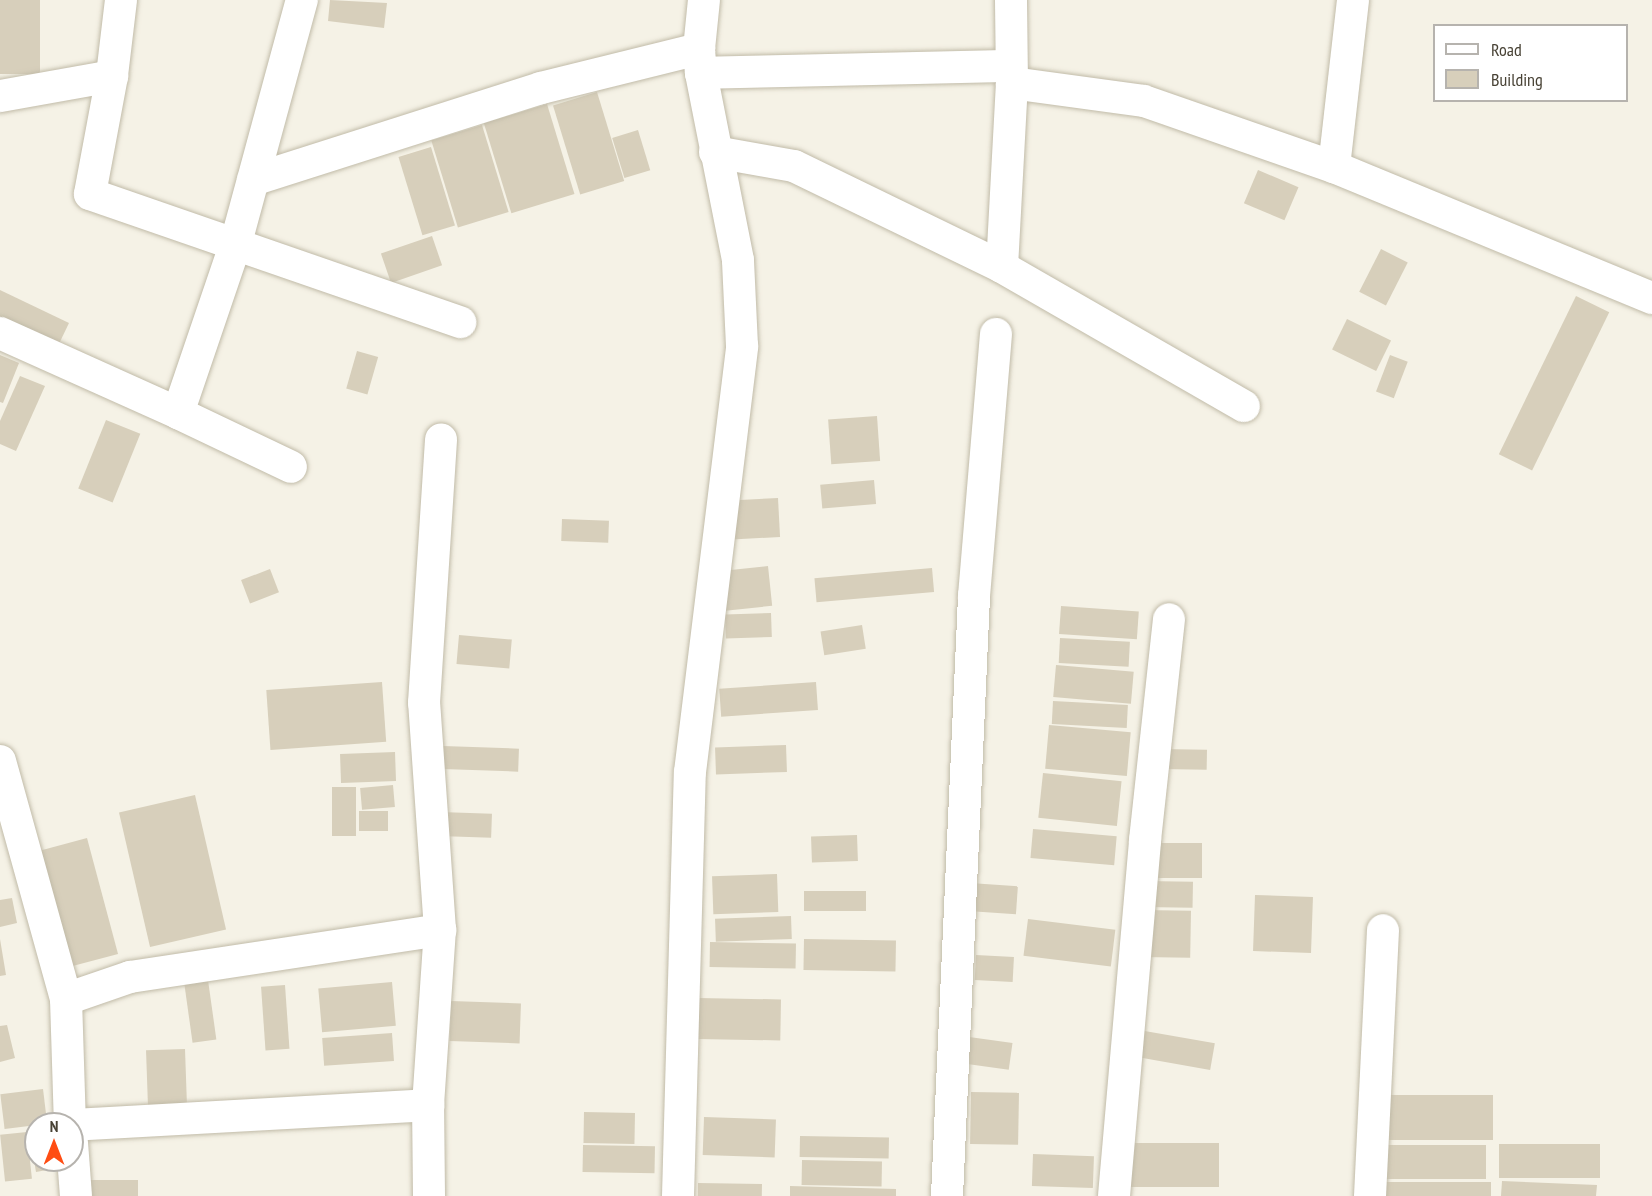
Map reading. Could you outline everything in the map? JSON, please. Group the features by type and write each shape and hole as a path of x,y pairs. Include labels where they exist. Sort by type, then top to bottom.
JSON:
{"street":[{"path":"121,0 112,76 90,194 460,322"},
{"path":"178,413 236,246 302,0"},
{"path":"678,1196 690,771 742,346 738,260 725,189 715,152 700,61 704,0"},
{"path":"1002,267 1011,74 1011,0"},
{"path":"1334,167 1353,0"},
{"path":"253,180 541,88 700,61 1011,74 1144,101 1334,167 1652,298"},
{"path":"0,96 112,76"},
{"path":"715,152 794,166 1002,267 1244,406"},
{"path":"0,333 291,466"},
{"path":"947,1196 974,596 996,334"},
{"path":"429,1196 428,1105 440,930 424,703 441,440"},
{"path":"1114,1196 1145,840 1169,619"},
{"path":"0,761 66,999 71,1112"},
{"path":"66,999 130,977 440,930"},
{"path":"1370,1196 1383,930"},
{"path":"84,1123 428,1105"},
{"path":"74,1172 76,1196"}],"building":[{"path":"0,0 40,0 40,74 0,74"},
{"path":"330,0 387,3 384,28 328,21"},
{"path":"597,92 624,181 580,194 553,105"},
{"path":"547,104 574,194 511,213 484,123"},
{"path":"482,125 509,212 458,228 431,140"},
{"path":"638,130 650,170 624,178 612,138"},
{"path":"431,147 455,225 422,235 398,157"},
{"path":"1258,170 1299,187 1284,220 1244,203"},
{"path":"432,236 442,265 391,283 381,254"},
{"path":"1381,249 1408,263 1386,305 1359,292"},
{"path":"0,290 69,323 57,348 0,322"},
{"path":"1576,296 1609,312 1532,470 1499,454"},
{"path":"1347,319 1391,340 1376,371 1332,350"},
{"path":"357,351 378,357 367,395 346,388"},
{"path":"0,355 19,363 3,403 0,402"},
{"path":"1390,355 1408,362 1394,398 1376,391"},
{"path":"20,376 45,386 16,451 0,444 0,421"},
{"path":"877,416 880,461 831,464 828,419"},
{"path":"106,420 140,434 113,502 78,489"},
{"path":"874,480 876,504 822,509 820,485"},
{"path":"778,498 780,537 732,539 730,501"},
{"path":"562,519 609,521 608,543 561,541"},
{"path":"768,566 772,606 725,611 721,571"},
{"path":"932,568 934,592 817,602 814,578"},
{"path":"270,569 279,592 250,603 241,580"},
{"path":"1061,606 1139,611 1137,639 1059,634"},
{"path":"771,613 772,637 726,639 725,615"},
{"path":"862,625 866,649 824,655 821,632"},
{"path":"459,635 512,640 509,669 456,664"},
{"path":"1060,638 1130,642 1129,667 1059,663"},
{"path":"1056,665 1134,672 1131,704 1053,697"},
{"path":"382,682 386,742 270,750 266,690"},
{"path":"816,682 818,710 721,717 719,689"},
{"path":"1053,701 1128,705 1127,728 1052,724"},
{"path":"1049,725 1131,732 1127,776 1045,769"},
{"path":"786,745 787,772 716,774 715,747"},
{"path":"443,746 519,749 518,772 442,769"},
{"path":"1160,749 1207,750 1207,770 1160,769"},
{"path":"395,752 396,781 341,783 340,754"},
{"path":"1043,773 1122,781 1117,826 1038,818"},
{"path":"393,785 395,807 362,810 360,788"},
{"path":"332,787 356,787 356,836 332,836"},
{"path":"195,795 226,929 150,947 119,813"},
{"path":"359,811 388,811 388,831 359,831"},
{"path":"440,812 492,814 491,838 439,836"},
{"path":"1033,829 1117,836 1114,865 1030,858"},
{"path":"857,835 858,861 812,863 811,837"},
{"path":"87,838 118,954 71,967 40,851"},
{"path":"1148,843 1202,843 1202,878 1148,878"},
{"path":"777,874 778,912 713,914 712,876"},
{"path":"1144,881 1193,882 1193,908 1144,907"},
{"path":"970,883 1018,886 1016,914 968,911"},
{"path":"804,891 866,891 866,911 804,911"},
{"path":"1255,895 1313,897 1311,953 1253,951"},
{"path":"12,898 17,923 0,927 0,900"},
{"path":"1142,910 1191,911 1190,958 1141,957"},
{"path":"791,916 792,939 716,942 715,919"},
{"path":"1028,919 1115,930 1111,966 1023,956"},
{"path":"0,939 6,975 0,976"},
{"path":"804,939 896,941 895,972 803,970"},
{"path":"710,942 796,944 796,968 710,967"},
{"path":"976,955 1014,957 1013,982 975,980"},
{"path":"208,980 216,1039 193,1043 184,983"},
{"path":"392,982 396,1026 322,1032 318,988"},
{"path":"285,985 289,1049 266,1051 261,987"},
{"path":"698,998 781,999 780,1040 697,1039"},
{"path":"451,1001 521,1003 520,1043 450,1041"},
{"path":"7,1025 15,1058 0,1062 0,1026"},
{"path":"1139,1030 1215,1043 1210,1070 1134,1057"},
{"path":"392,1033 394,1061 324,1066 322,1038"},
{"path":"962,1036 1013,1043 1009,1070 958,1063"},
{"path":"185,1049 187,1105 148,1106 146,1050"},
{"path":"43,1089 46,1112 24,1112 24,1127 5,1129 0,1094"},
{"path":"971,1092 1019,1093 1018,1145 970,1144"},
{"path":"1377,1095 1493,1095 1493,1140 1377,1140"},
{"path":"584,1112 635,1113 634,1144 583,1143"},
{"path":"704,1117 776,1120 775,1157 703,1155"},
{"path":"24,1132 24,1172 31,1172 32,1179 5,1182 0,1135"},
{"path":"800,1136 889,1138 889,1159 800,1157"},
{"path":"1127,1143 1219,1143 1219,1187 1127,1187"},
{"path":"1499,1144 1600,1144 1600,1178 1499,1178"},
{"path":"583,1145 655,1146 655,1173 583,1172"},
{"path":"1378,1145 1486,1145 1486,1179 1378,1179"},
{"path":"1033,1154 1094,1156 1093,1188 1032,1186"},
{"path":"802,1160 882,1161 882,1186 802,1185"},
{"path":"81,1180 138,1180 138,1196 81,1196"},
{"path":"1502,1181 1597,1185 1596,1196 1501,1196"},
{"path":"1378,1182 1491,1182 1491,1196 1378,1196"},
{"path":"698,1183 762,1184 762,1196 698,1196"},
{"path":"790,1186 896,1189 896,1196 790,1196"}]}
